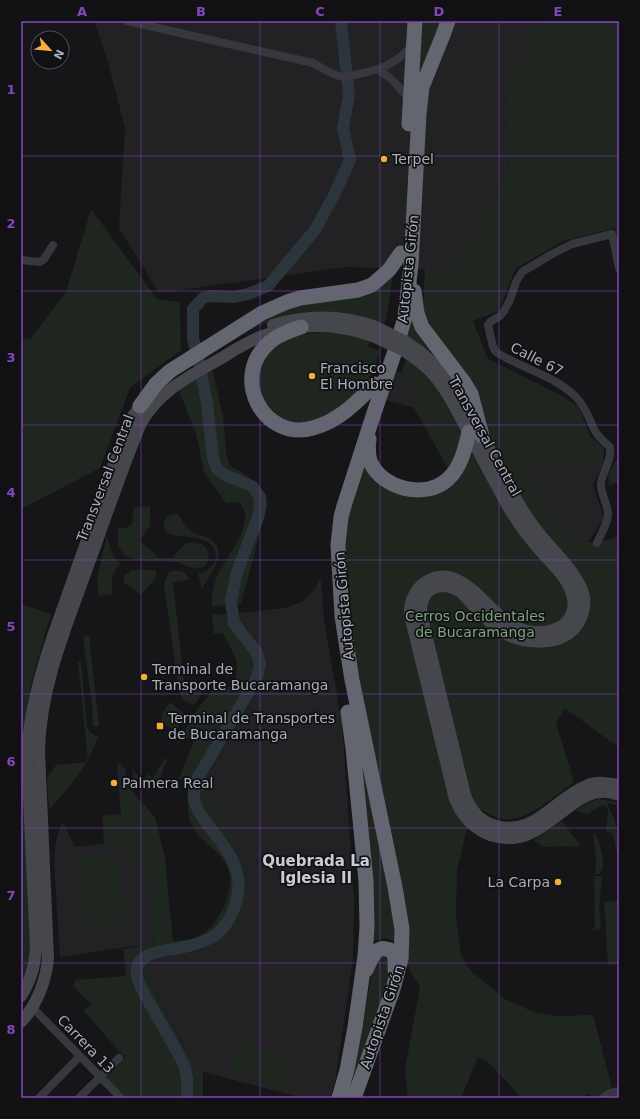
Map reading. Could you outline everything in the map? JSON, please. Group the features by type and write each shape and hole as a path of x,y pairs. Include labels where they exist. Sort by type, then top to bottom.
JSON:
{"highway":[{"name":"Autopista Girón","path":"354,1098 394,989 401,959 402,944 401,917 352,680 342,616 338,560 339,529 342,512 403,325 408,299 411,265 418,122 422,87 444,26"},
{"name":"Autopista Girón","path":"339,1098 352,1043 362,979 367,927 366,882 352,739 337,650 329,550 331,527 338,500 396,318 415,29"},
{"path":"140,406 159,381 187,369 209,356 262,313 286,302 312,296 364,288 372,285 389,270 401,253"},
{"path":"372,419 368,450 370,461 378,473 394,485 414,489 433,487 447,480 457,468 475,434 477,412 469,390 426,333 419,320 411,265"},
{"path":"301,327 281,335 270,342 260,354 254,366 251,377 251,387 254,397 259,407 272,421 295,430 313,428 336,418 347,411 375,384"},
{"path":"362,979 375,953 380,949 388,949 393,952 394,955 394,989"}],"main road":[{"name":"Transversal Central","path":"209,356 249,334 270,326 292,320 334,318 352,320 404,346 434,376 475,434 506,504 528,536 562,575 574,600 571,616 561,627 552,631 528,632 513,626 501,618 464,583 451,577 439,576 427,580 418,588 411,605 410,616 455,799 464,817 473,825 485,833 501,838 509,838 536,832 573,792 590,784 607,783 619,785"},
{"name":"Transversal Central","path":"209,356 260,337 301,327 340,327 374,332"},
{"name":"Transversal Central","path":"21,1022 32,1008 43,983 48,958 39,752 41,717 47,688 75,601 141,423 160,397 168,391 187,369"},
{"name":"Transversal Central","path":"21,996 27,986 34,968 36,948 27,755 35,696 53,636 125,433 133,416 140,406"},
{"name":"Transversal Central","path":"553,813 590,793 607,792 619,795"}],"street":[{"path":"128,21 313,64 344,77 378,69 391,64 403,55 415,29"},
{"path":"378,69 390,78 410,99"},
{"name":"Calle 67","path":"597,543 608,514 601,488 603,476 610,457 610,447 598,435 585,408 572,394 546,376 496,352 493,348 488,327 489,323 504,311 510,300 518,277 526,269 572,244 612,234 619,268"},
{"path":"21,260 40,262 44,259 53,245"},
{"name":"Carrera 13","path":"32,1008 121,1098"},
{"path":"39,1098 80,1056"},
{"path":"79,1098 120,1058"},
{"path":"603,1098 610,1093 619,1091"}],"shaded area":[{"path":"94,21 537,21 532,44 505,88 509,170 454,270 345,267 159,293 119,228 125,128 107,59"},
{"path":"396,371 413,379 414,408 386,400"},
{"path":"537,459 603,464 593,485 604,519 588,542 565,539 526,471"},
{"path":"321,578 324,620 342,723 354,897 353,960 336,1076 331,1098 303,1098 203,1072 185,1050 165,1009 149,981 147,972 150,965 158,956 198,950 222,940 243,912 225,824 205,791 207,777 261,686 266,672 262,656 239,613 285,608 302,602 314,590"},
{"path":"62,821 75,847 116,842 147,867 154,943 60,957 54,860 56,841"}],"green space":[{"path":"422,21 438,21 437,36 418,92"},
{"name":"Cerros Occidentales de Bucaramanga","path":"537,21 619,21 619,239 617,239 615,228 563,241 515,269 499,311 473,321 488,359 564,397 579,407 590,436 604,448 603,464 537,459 526,471 565,539 597,543 619,536 619,748 565,708 556,723 574,782 548,802 518,818 498,818 481,809 466,832 457,870 456,917 461,955 470,970 505,999 536,1013 559,1016 593,1015 612,1087 597,1098 588,1094 581,1098 522,1098 490,1064 478,1057 461,1098 408,1098 405,1070 420,987 407,965 409,944 405,903 372,751 353,642 346,549 348,517 364,460 375,477 432,492 469,449 423,308 425,269 454,270 509,170 505,88 532,44"},
{"path":"91,209 157,299 180,302 181,350 130,388 100,468 21,509 21,338 30,339 66,292"},
{"path":"393,273 384,326 284,318 265,323 242,334 278,309"},
{"path":"411,314 456,379 406,336"},
{"path":"317,333 342,333 370,341 368,346 380,351 373,373 366,383 342,408 311,423 287,422 267,408 257,388 260,364 276,344 293,336"},
{"path":"406,359 425,373 446,401 463,432 461,443 449,470 414,408 413,379 401,373"},
{"path":"212,368 223,416 226,453 230,466 243,473 257,485 268,504 241,603 212,607 214,585 221,569 240,536 245,514 239,502 226,503 204,472 196,433 178,389"},
{"path":"619,460 619,482 609,486 608,475 615,461"},
{"path":"150,506 150,526 139,541 158,558 172,558 186,543 201,544 207,549 209,556 207,564 197,568 176,562 136,560 123,553 118,545 118,528 126,528 132,523 134,507"},
{"path":"172,514 178,514 192,532 206,537 214,542 218,548 219,554 217,561 202,588 198,574 206,571 214,564 216,555 215,550 209,543 202,540 169,534 165,530 164,523 167,517"},
{"path":"107,535 113,554 120,564 114,572 112,578 113,594 99,596 97,579"},
{"path":"131,570 155,570 157,573 155,579 141,595 123,582 124,576"},
{"path":"172,571 180,571 185,573 188,580 173,582 185,690 201,689 202,694 195,704 187,703 179,692 164,584 168,573"},
{"path":"21,604 51,614 32,680 25,720 32,959 21,988"},
{"path":"239,613 262,656 266,672 261,686 207,777 205,791 225,824 244,865 247,886 243,912 234,928 222,940 198,950 158,956 150,965 147,972 149,981 165,1009 185,1050 203,1072 203,1098 124,1098 105,1078 125,1058 84,1011 91,1004 73,986 76,980 126,976 123,949 154,943 147,867 116,842 104,844 102,816 121,814 117,765 120,764 125,769 128,787 155,817 165,858 173,941 196,937 203,934 210,928 216,921 226,902 229,892 229,873 222,858 201,838 192,826 189,819 188,794 192,778 179,779 195,738 181,738 193,715 216,686 235,687 237,661 223,633 214,634 212,615"},
{"path":"89,636 99,725 97,727 92,723 93,713 83,637"},
{"path":"78,662 81,662 87,726 90,732 98,737 88,760"},
{"path":"170,702 185,714 176,731 161,721 161,715"},
{"path":"358,732 398,944 391,940 385,939 371,943"},
{"path":"165,758 167,759 164,769 155,785 151,789 147,790 141,788 134,780 132,769 139,777 144,778 147,774 153,778"},
{"path":"86,762 78,776 49,810 47,778 56,765"},
{"path":"599,799 612,801 619,804 619,806 607,803 614,818 619,838 619,863 613,835 606,830 607,807 602,805 588,814 575,811 589,802"},
{"path":"562,821 580,845 577,847 545,847 541,846 534,840"},
{"path":"593,834 596,835 602,854 603,865 600,874 595,874 596,862"},
{"path":"118,852 126,923 87,927 80,856"},
{"path":"594,876 602,877 599,908 601,924 600,929 593,931 592,929 595,927"},
{"path":"619,900 619,964 608,965 604,902"},
{"path":"388,954 391,970 356,1078 350,1077 362,1027 373,968 377,958"},
{"path":"238,1041 293,1059 287,1089 229,1072"}],"waterway":[{"path":"187,1098 187,1079 185,1067 141,989 137,976 137,968 144,957 150,954 191,945 211,938 221,930 233,912 238,893 237,872 229,854 197,808 194,800 194,792 197,779 251,688 257,677 260,664 257,653 234,623 231,601 236,575 258,517 260,497 252,486 225,475 217,469 213,458 207,404 193,338 193,309 203,298 210,296 234,297 248,294 268,286 315,230 334,195 350,160 343,128 349,95 341,21"}],"place":[{"name":"Terpel","path":"384,159"},
{"name":"Francisco El Hombre","path":"312,376"},
{"name":"Terminal de Transporte Bucaramanga","path":"144,677"},
{"name":"Terminal de Transportes de Bucaramanga","path":"160,726"},
{"name":"Palmera Real","path":"114,783"},
{"name":"La Carpa","path":"558,882"}],"district":[{"name":"Quebrada La Iglesia II","path":"316,870"}]}
